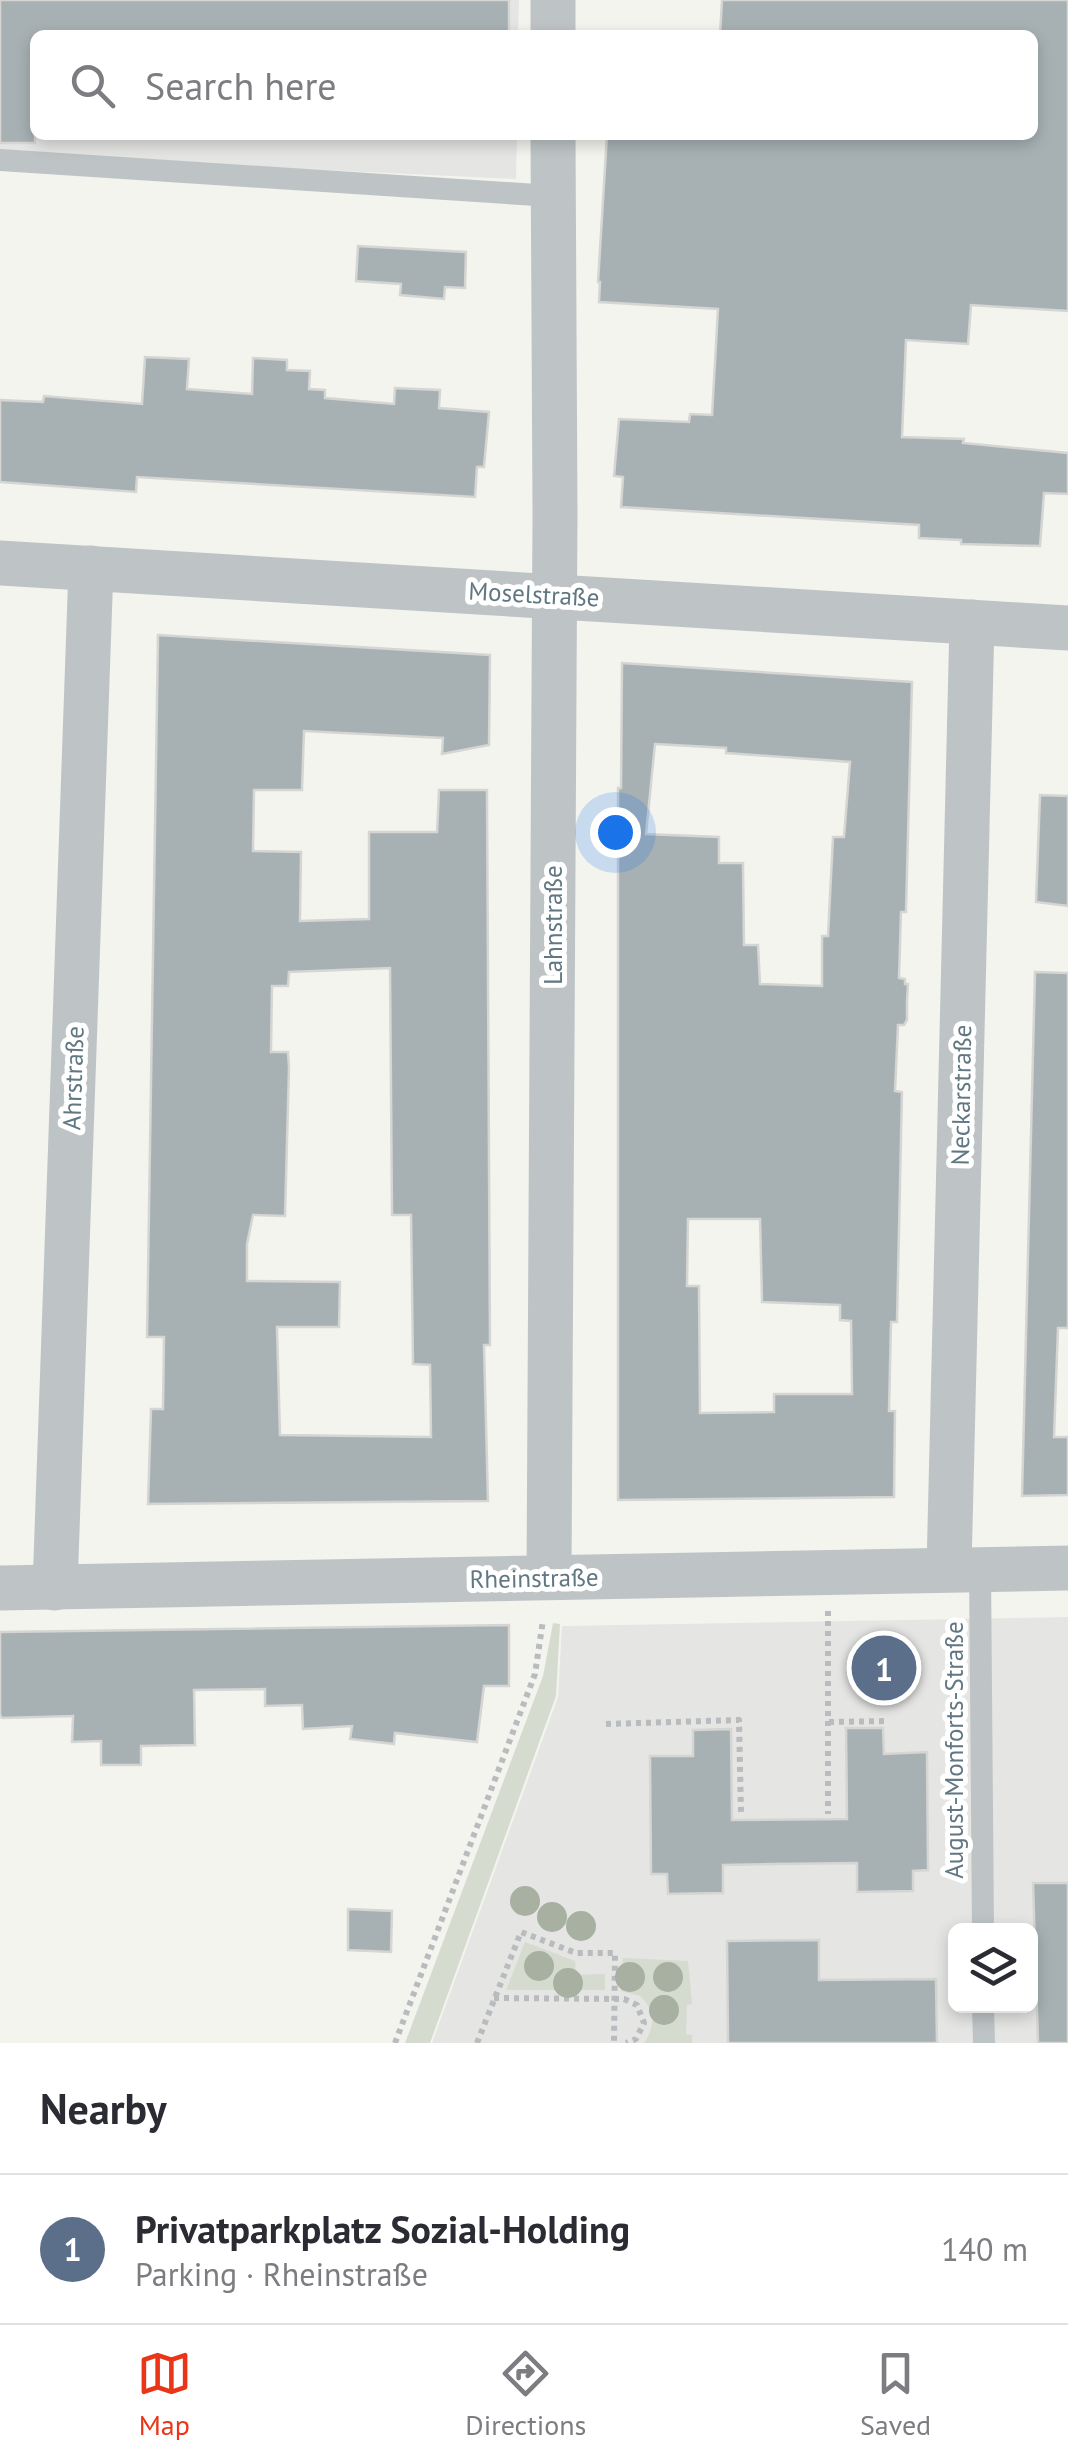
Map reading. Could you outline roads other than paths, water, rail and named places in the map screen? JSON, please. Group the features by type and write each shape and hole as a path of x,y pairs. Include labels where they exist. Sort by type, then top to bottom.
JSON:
{"street":[{"path":"553,0 553,30"},
{"name":"Lahnstraße","path":"550,1577 555,595 552,140"},
{"name":"Moselstraße","path":"0,563 1068,628"},
{"name":"Ahrstraße","path":"55,1588 92,568"},
{"name":"Neckarstraße","path":"964,1569 972,622"},
{"name":"Rheinstraße","path":"0,1588 1068,1568"}],"lane":[{"path":"0,160 552,196"},
{"name":"August-Monforts-Straße","path":"964,1569 982,1923"},
{"path":"983,2013 984,2043"}],"place":[{"name":"Privatparkplatz Sozial-Holding","path":"884,1668"}]}
